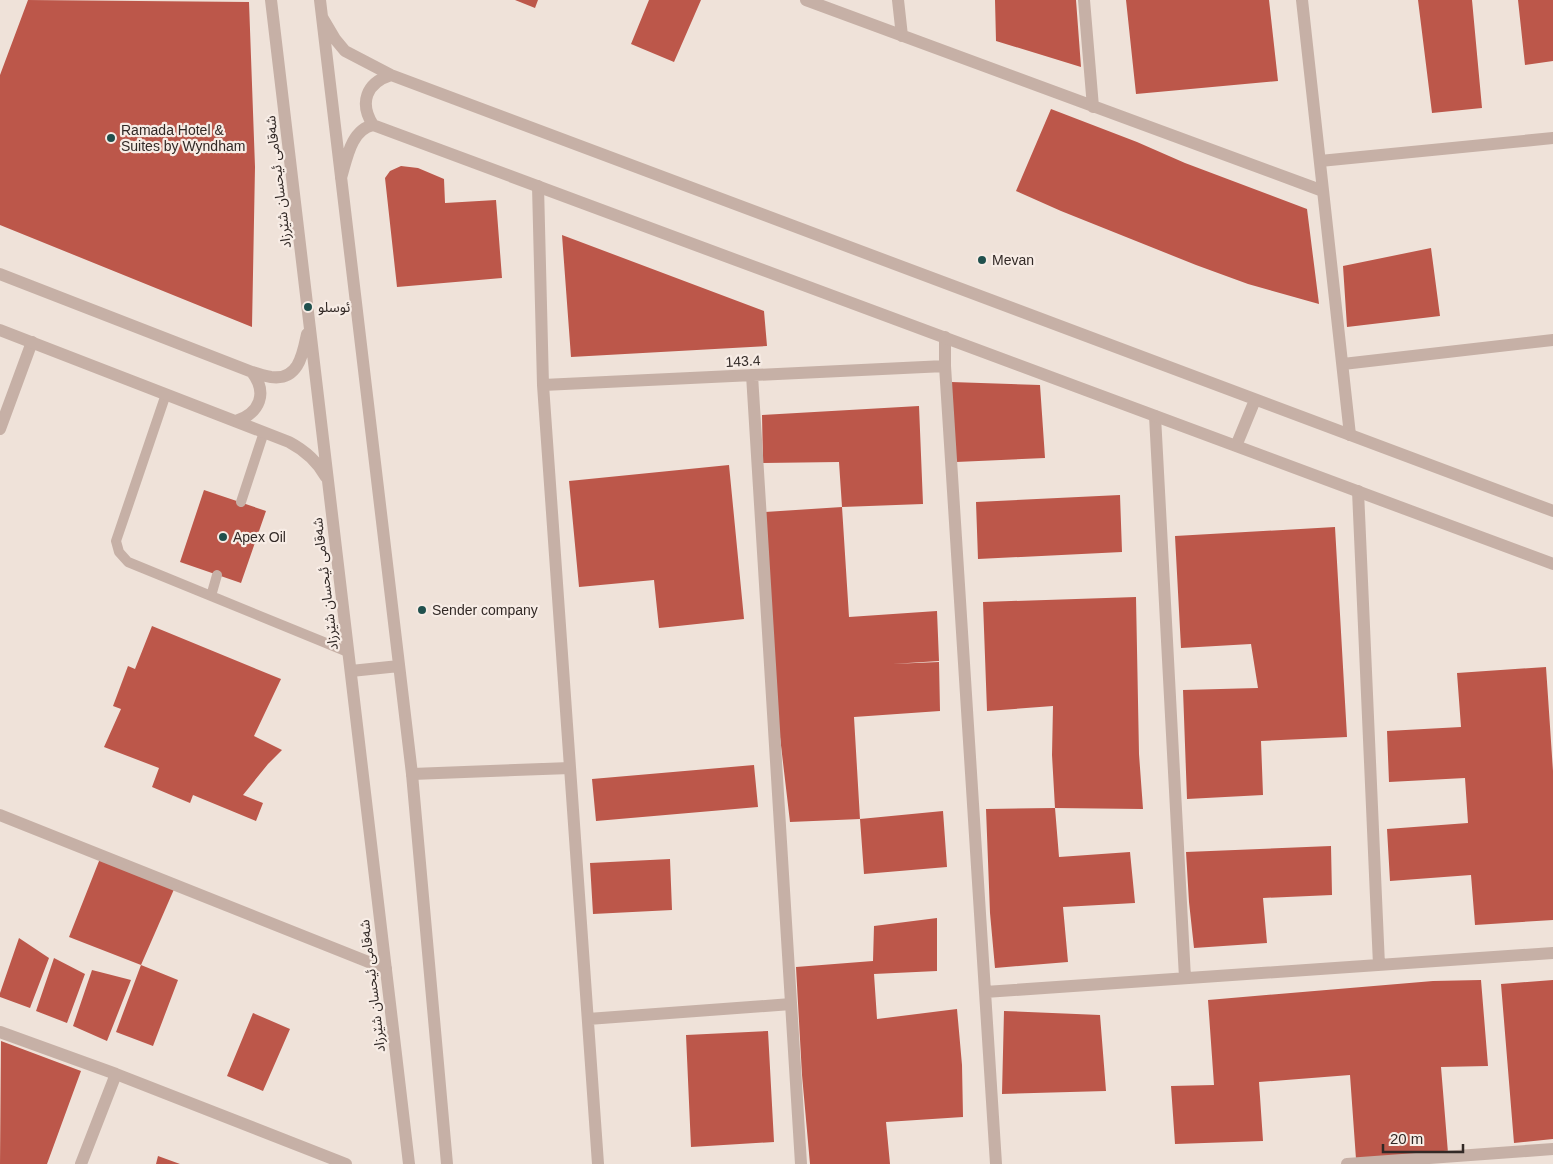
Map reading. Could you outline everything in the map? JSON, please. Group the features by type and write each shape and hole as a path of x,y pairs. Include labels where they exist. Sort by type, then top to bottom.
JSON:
{"street":[{"name":"شەقامی ئیحسان شێرزاد","path":"271,0 408,1164"},
{"path":"320,0 412,774 447,1164"},
{"path":"806,0 1323,191"},
{"path":"898,0 902,36"},
{"path":"1084,0 1093,107"},
{"path":"1302,0 1350,435"},
{"path":"322,17 335,39 345,51 391,75 1553,512"},
{"path":"391,75 382,78 369,90 366,108 368,117 373,124 1553,564"},
{"path":"341,178 352,142 367,126 373,124"},
{"path":"1320,161 1553,138"},
{"path":"538,186 543,385 598,1164"},
{"path":"0,274 252,372 276,377 286,375 294,369 302,356 310,324"},
{"path":"0,330 301,448 316,462 328,480"},
{"path":"945,338 945,366 996,1164"},
{"path":"1343,364 1553,340"},
{"path":"0,429 32,342"},
{"name":"143.4","path":"543,385 945,366"},
{"path":"236,421 252,413 258,406 260,388 252,372"},
{"path":"752,375 801,1164"},
{"path":"1236,446 1255,400"},
{"path":"1155,416 1185,978"},
{"path":"1358,492 1379,965"},
{"path":"351,671 399,666"},
{"path":"412,774 570,768"},
{"path":"0,815 386,969"},
{"path":"985,992 1553,953"},
{"path":"588,1019 791,1004"},
{"path":"0,1032 116,1074 346,1164"},
{"path":"81,1164 116,1074"},
{"path":"1346,1164 1553,1149"}],"lane":[{"path":"166,394 116,541 119,552 128,562 348,652"},
{"path":"241,502 264,432"},
{"path":"211,596 217,575"}],"building":[{"path":"28,0 249,2 255,167 252,327 0,225 0,75"},
{"path":"515,0 538,0 535,8"},
{"path":"649,0 701,0 674,62 631,44"},
{"path":"995,0 1076,0 1081,67 996,41"},
{"path":"1126,0 1269,0 1278,81 1136,94"},
{"path":"1418,0 1472,0 1482,108 1432,113"},
{"path":"1518,0 1553,0 1553,61 1525,65"},
{"path":"1051,109 1137,142 1185,163 1307,209 1319,304 1248,284 1196,265 1016,191"},
{"path":"401,166 418,168 444,179 445,203 496,200 502,278 397,287 385,178 390,171"},
{"path":"562,235 764,311 767,346 571,357"},
{"path":"1431,248 1440,316 1347,327 1343,266"},
{"path":"951,382 1040,385 1045,458 956,462"},
{"path":"919,406 923,504 842,507 839,462 763,463 762,415"},
{"path":"729,465 744,619 659,628 654,580 579,587 569,481"},
{"name":"Apex Oil","path":"204,490 266,511 241,583 180,562"},
{"path":"1120,495 1122,552 978,559 976,502"},
{"path":"842,507 849,617 937,611 939,661 892,664 939,662 940,711 854,717 860,819 790,822 778,720 765,512"},
{"path":"1335,527 1347,737 1261,741 1263,795 1187,799 1183,690 1258,688 1251,644 1181,648 1175,536"},
{"path":"1136,597 1139,754 1143,809 1055,808 1052,755 1053,706 987,711 983,602"},
{"path":"152,626 281,679 254,736 282,750 243,795 263,803 256,821 193,795 190,803 152,787 159,768 104,747 121,709 113,706 128,666 135,669"},
{"path":"1546,667 1553,771 1553,920 1475,925 1471,875 1390,881 1387,829 1468,823 1465,778 1389,782 1387,731 1461,727 1457,673"},
{"path":"754,765 758,807 596,821 592,779"},
{"path":"1055,808 1059,857 1130,852 1135,903 1063,907 1068,962 995,968 990,913 986,809"},
{"path":"943,811 947,867 864,874 860,819"},
{"path":"1331,846 1332,895 1263,898 1267,943 1194,948 1186,852"},
{"path":"101,856 175,887 141,965 69,937"},
{"path":"670,859 672,910 593,914 590,863"},
{"path":"937,918 937,971 874,974 877,1019 957,1009 962,1065 963,1117 886,1122 890,1164 810,1164 802,1075 796,967 873,961 874,926"},
{"path":"19,938 49,958 30,1008 0,997"},
{"path":"54,958 85,974 67,1023 36,1011"},
{"path":"141,965 178,980 153,1046 116,1032"},
{"path":"92,970 131,980 107,1041 73,1026"},
{"path":"1481,980 1488,1066 1441,1067 1448,1153 1356,1159 1350,1075 1259,1082 1263,1141 1175,1144 1171,1086 1214,1085 1208,1000 1433,981"},
{"path":"1553,980 1553,1139 1514,1143 1501,984"},
{"path":"1004,1011 1100,1015 1106,1091 1002,1094"},
{"path":"253,1013 290,1029 263,1091 227,1076"},
{"path":"768,1031 774,1142 691,1147 686,1035"},
{"path":"1,1041 81,1071 47,1164 0,1164"},
{"path":"158,1156 180,1164 156,1164"}],"place":[{"name":"Ramada Hotel & Suites by Wyndham","path":"111,138"},
{"name":"Mevan","path":"982,260"},
{"name":"ئوسلو","path":"308,307"},
{"name":"Apex Oil","path":"223,537"},
{"name":"Sender company","path":"422,610"}]}
